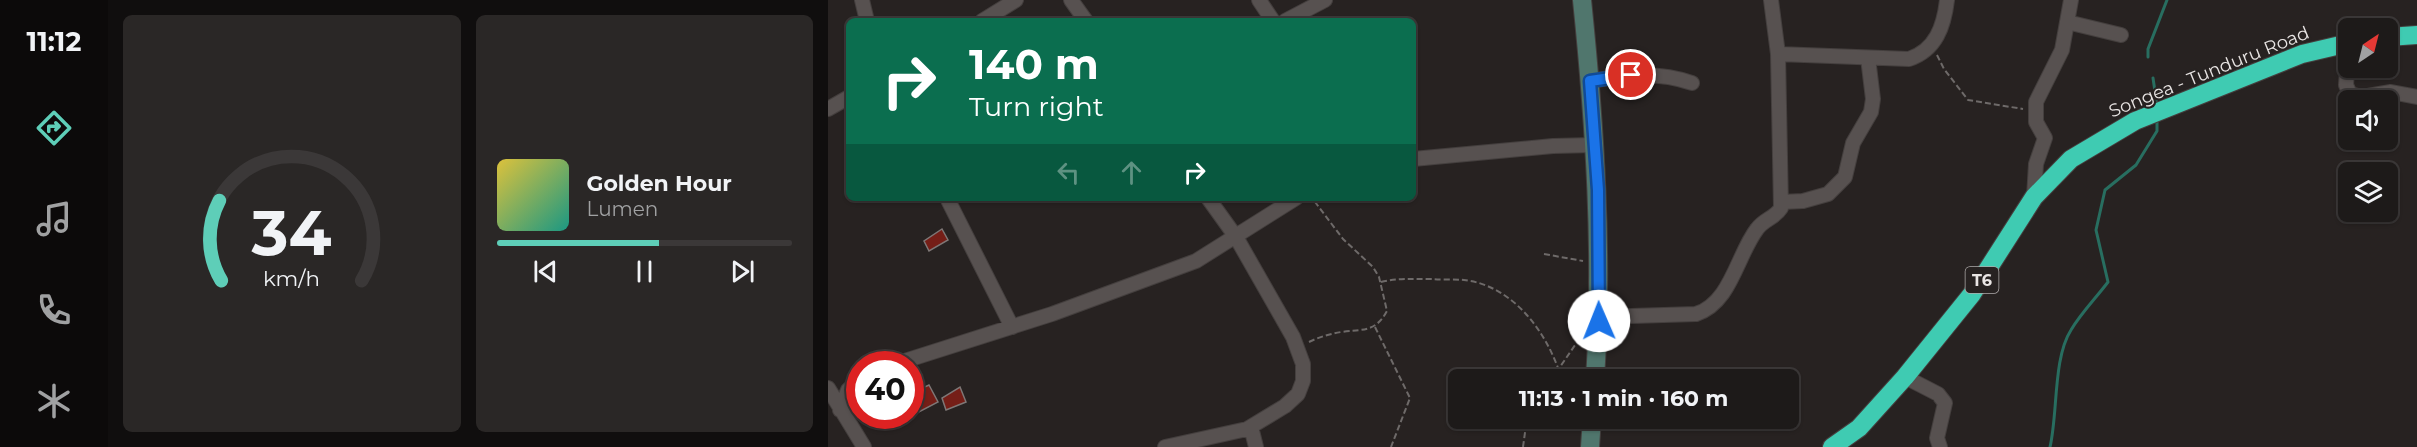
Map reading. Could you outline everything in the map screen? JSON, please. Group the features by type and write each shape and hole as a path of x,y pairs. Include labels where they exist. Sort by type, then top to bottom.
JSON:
{"highway":[{"path":"2398,36 2417,35"},
{"name":"Songea - Tunduru Road","path":"1832,447 1858,428 1905,377 1972,294 2034,197 2072,159 2134,121 2302,54 2338,46"}],"street":[{"path":"862,0 866,18"},
{"path":"987,18 1017,0"},
{"path":"1071,0 1084,18"},
{"path":"1259,0 1271,18"},
{"path":"1291,18 1325,0"},
{"path":"1582,0 1598,190 1599,319 1596,369"},
{"path":"1599,319 1696,314 1705,311 1731,278 1754,232 1765,220 1778,213 1782,202 1778,54 1771,0"},
{"path":"1778,54 1910,59 1918,56 1932,43 1943,22 1947,0"},
{"path":"2034,197 2036,164 2045,138 2036,122 2035,112 2041,91 2062,50 2071,0"},
{"path":"2067,22 2121,35"},
{"path":"1782,202 1803,201 1828,194 1845,177 1853,143 1871,112 1873,99 1868,58"},
{"path":"1590,81 1631,75 1656,75 1674,76 1692,83"},
{"path":"2346,78 2346,85 2350,94 2362,97 2391,92 2417,97"},
{"path":"828,109 846,99"},
{"path":"1416,159 1553,146 1593,145"},
{"path":"949,201 1012,327"},
{"path":"1165,447 1251,427 1298,394 1303,381 1303,364 1297,348 1236,237 1210,201"},
{"path":"924,355 1012,327 1196,261 1291,201"},
{"path":"1905,377 1938,394 1945,403 1937,438 1940,447"},
{"path":"828,388 862,446"},
{"path":"840,410 846,395"},
{"path":"1251,427 1256,447"},
{"path":"1590,447 1591,429"}],"path":[{"path":"1932,43 1941,65 1968,100 2014,106 2035,112"},
{"path":"1297,348 1327,336 1343,332 1364,331 1375,327 1387,311 1374,267 1343,239 1314,201"},
{"path":"1544,254 1597,264"},
{"path":"1380,282 1403,279 1465,280 1491,287 1509,297 1535,324 1549,344 1558,368"},
{"path":"1558,368 1583,334 1599,319"},
{"path":"1375,327 1410,398 1391,447"},
{"path":"1523,447 1525,429"}],"building":[{"path":"942,229 948,240 929,251 924,241"},
{"path":"929,385 938,402 924,409 924,387"},
{"path":"960,387 966,402 946,410 942,398"}],"waterway":[{"path":"2148,57 2148,49 2167,0"},
{"path":"2153,78 2157,105"},
{"path":"2050,447 2061,355 2065,342 2079,318 2108,282 2096,230 2105,190 2136,165 2157,131 2157,118"}],"route":[{"path":"1599,321 1598,190 1590,81 1631,75"}]}
